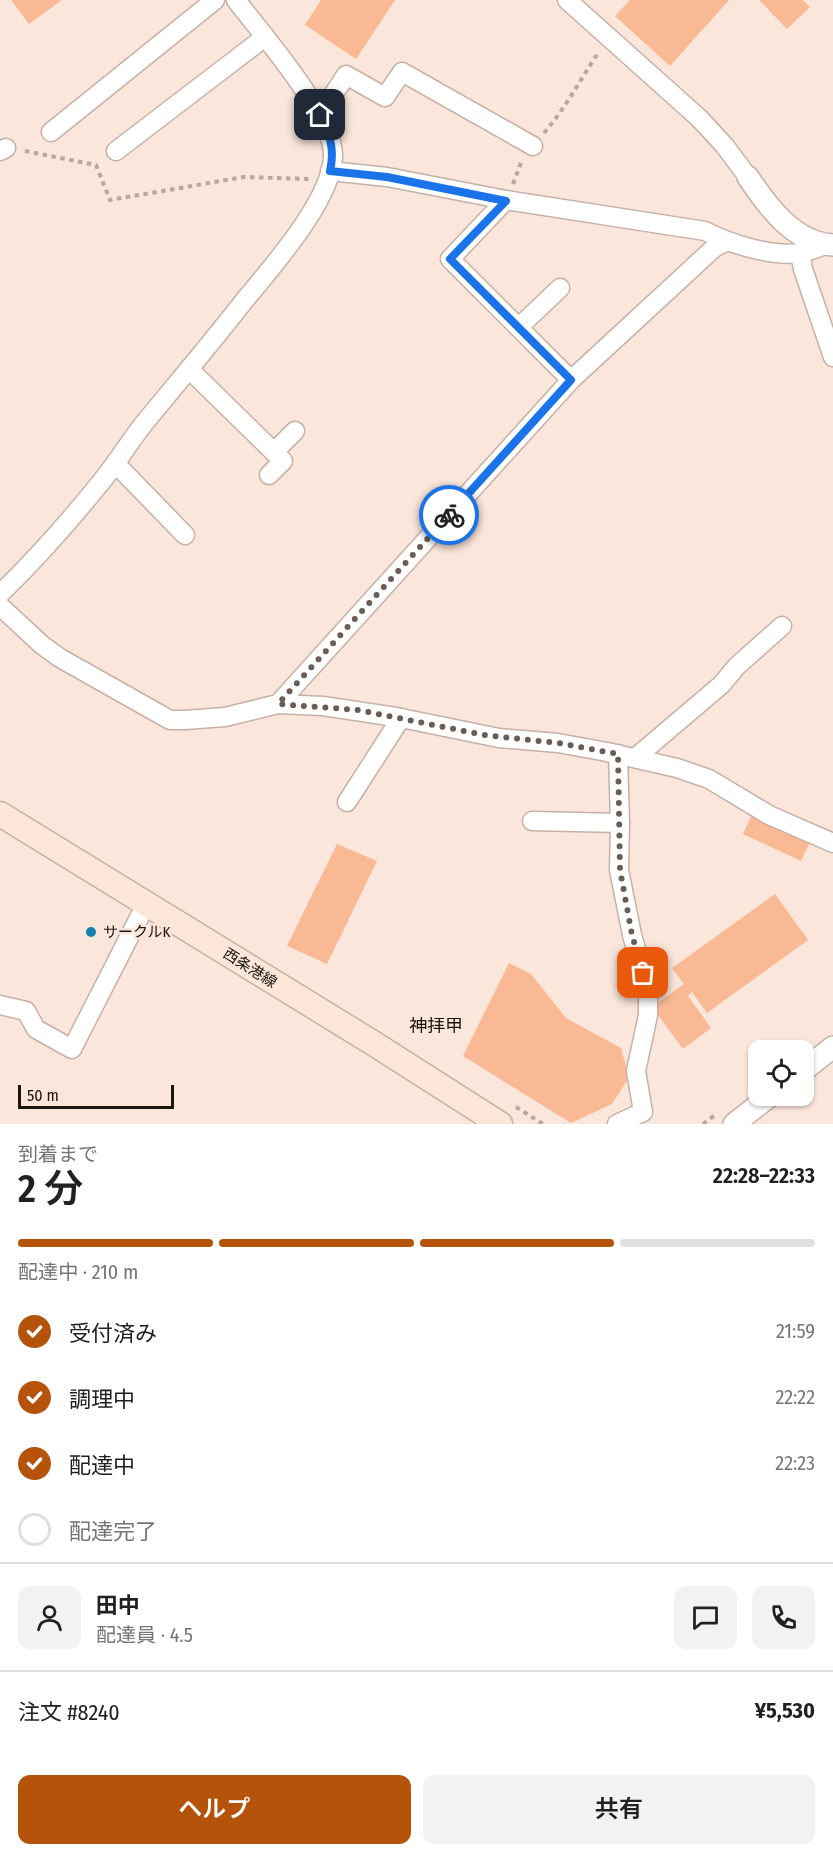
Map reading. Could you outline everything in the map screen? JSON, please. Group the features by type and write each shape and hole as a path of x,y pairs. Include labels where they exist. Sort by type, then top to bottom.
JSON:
{"main road":[{"name":"西条港線","path":"0,814 500,1124"}],"street":[{"path":"51,132 215,0"},
{"path":"0,594 51,540 115,463 287,246 329,176 333,158 332,143 320,115 236,0"},
{"path":"567,0 699,118 724,145 783,222 804,237 830,244"},
{"path":"117,151 265,37"},
{"path":"320,115 346,75 385,97 402,72 532,146"},
{"path":"329,176 387,177 506,201 705,231 726,242 778,253 800,253 830,244"},
{"path":"506,201 450,259 571,380"},
{"path":"278,704 571,380 715,247 726,242"},
{"path":"800,253 803,269 833,357"},
{"path":"519,327 560,288"},
{"path":"189,369 282,461 268,475"},
{"path":"274,452 295,431"},
{"path":"115,463 185,535"},
{"path":"0,606 42,645 60,658 170,720 225,717 278,704 323,706 401,718 499,738 558,743 627,756 709,779 769,815 833,843"},
{"path":"617,1124 643,1112 636,1071 648,1015 648,992 632,935 620,870 620,823 627,756 721,686 737,666 782,626"},
{"path":"347,802 401,718"},
{"path":"532,821 620,823"},
{"path":"0,1005 26,1011 36,1029 72,1049 146,904"},
{"path":"814,1062 833,1047"},
{"path":"734,1124 757,1106"}],"path":[{"path":"506,201 522,159 558,118 574,88 609,37"},
{"path":"3,149 96,165 110,200 244,177 329,176"}],"building":[{"path":"11,0 62,0 29,24"},
{"path":"321,0 395,0 356,59 305,25"},
{"path":"630,0 729,0 670,66 615,16"},
{"path":"759,0 803,0 810,7 787,29"},
{"path":"754,810 812,838 801,861 743,834"},
{"path":"337,844 377,861 327,964 287,946"},
{"path":"775,894 808,940 707,1013 692,992 688,996 711,1028 683,1049 652,1007 684,984 672,968"},
{"path":"509,963 531,974 566,1018 621,1048 629,1077 612,1104 571,1123 463,1056"}],"way so far":[{"path":"449,515 278,704 358,710 469,733 558,743 618,754 620,870 632,935 643,973"}],"place":[{"name":"サークルK","path":"91,932"}],"district":[{"name":"神拝甲","path":"436,1026"}],"route":[{"path":"320,115 332,143 333,158 330,171 387,177 506,201 450,259 571,380 449,515"}]}
